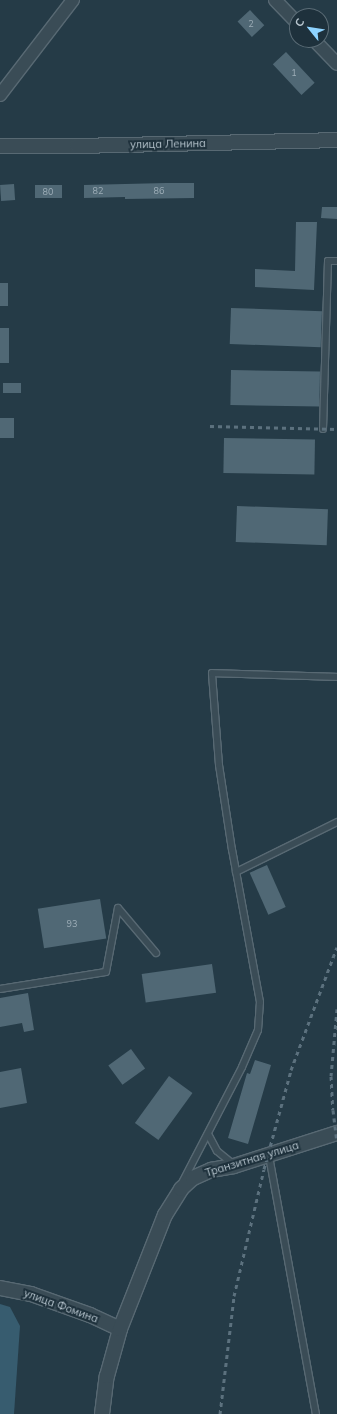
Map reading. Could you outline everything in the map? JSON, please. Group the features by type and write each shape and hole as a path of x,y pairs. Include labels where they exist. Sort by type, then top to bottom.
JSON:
{"street":[{"path":"0,95 73,0"},
{"path":"275,0 289,15"},
{"path":"322,48 337,64"},
{"name":"улица Ленина","path":"0,146 77,146 337,140"},
{"name":"Транзитная улица","path":"102,1414 107,1376 120,1329 153,1244 172,1201 180,1189 193,1178 211,1170 234,1166 337,1133"},
{"name":"улица Фомина","path":"0,1288 31,1294 90,1315 120,1329"}],"lane":[{"path":"323,429 328,261 337,261"},
{"path":"172,1201 242,1067 258,1030 260,1002 236,872 219,766 212,673 337,678"},
{"path":"236,872 337,822"},
{"path":"0,988 106,972 118,908 156,953"},
{"path":"208,1134 217,1151 234,1166"},
{"path":"268,1154 316,1414"}],"water":[{"path":"0,1304 10,1307 20,1326 14,1414 0,1414"}],"building":[{"path":"250,10 264,25 252,37 238,22"},
{"path":"286,52 315,83 301,95 273,64"},
{"path":"194,183 194,198 84,198 84,185"},
{"path":"14,184 15,200 1,201 0,185"},
{"path":"35,185 62,185 62,198 35,198"},
{"path":"322,207 337,207 337,219 321,218"},
{"path":"296,222 317,222 314,290 255,287 255,269 295,271"},
{"path":"0,283 8,283 8,306 0,306"},
{"path":"231,308 322,311 321,347 230,344"},
{"path":"0,328 9,328 9,363 0,363"},
{"path":"231,370 320,372 319,407 230,405"},
{"path":"3,383 21,383 21,393 3,393"},
{"path":"0,418 14,418 14,438 0,438"},
{"path":"224,438 315,440 314,475 223,473"},
{"path":"237,506 328,509 327,545 236,542"},
{"path":"267,865 286,907 268,915 250,873"},
{"path":"100,899 106,939 44,948 38,909"},
{"path":"212,964 216,993 146,1003 142,974"},
{"path":"28,993 34,1030 24,1032 22,1023 0,1027 0,998"},
{"path":"131,1049 145,1068 122,1085 108,1065"},
{"path":"255,1060 271,1065 248,1144 228,1138 247,1073 250,1074"},
{"path":"21,1068 27,1103 0,1108 0,1072"},
{"path":"169,1076 192,1093 158,1140 135,1123"}],"railway":[{"path":"210,426 337,429"},
{"path":"220,1414 234,1296 264,1169 291,1070 337,947"},
{"path":"337,1009 331,1076 337,1141"}]}
